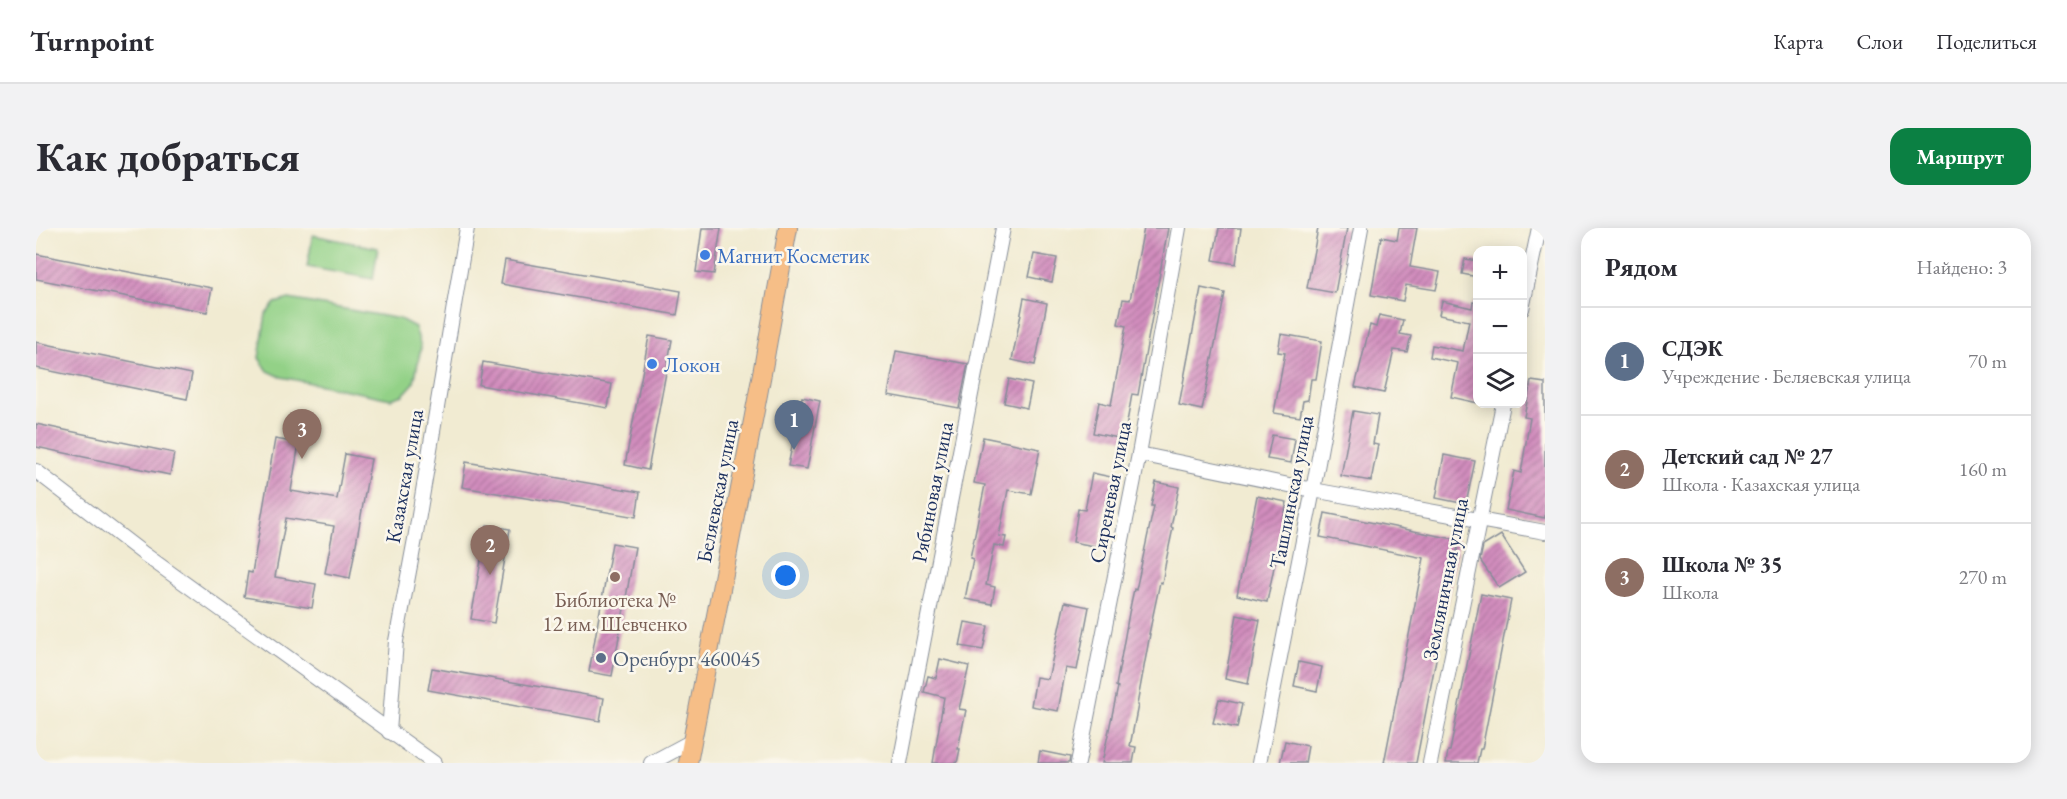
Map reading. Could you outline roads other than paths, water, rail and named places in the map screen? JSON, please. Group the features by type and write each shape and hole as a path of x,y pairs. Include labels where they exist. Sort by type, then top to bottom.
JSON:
{"main road":[{"name":"Беляевская улица","path":"688,763 788,228"}],"street":[{"name":"Казахская улица","path":"389,732 396,641 467,228"},
{"name":"Рябиновая улица","path":"900,763 1003,228"},
{"name":"Сиреневая улица","path":"1078,763 1139,454 1179,228"},
{"name":"Ташлинская улица","path":"1259,763 1313,490 1361,228"},
{"path":"1524,300 1539,228"},
{"name":"Земляничная улица","path":"1430,763 1502,408"},
{"path":"1139,454 1313,490 1545,532"},
{"path":"36,471 144,554 434,763"},
{"path":"651,763 692,741"}],"place":[{"name":"Магнит Косметик","path":"705,255"},
{"name":"Локон","path":"652,364"},
{"name":"СДЭК","path":"794,450"},
{"name":"Школа № 35","path":"302,459"},
{"name":"Детский сад № 27","path":"490,575"},
{"name":"Библиотека № 12 им. Шевченко","path":"615,577"},
{"name":"Оренбург 460045","path":"601,658"}]}
